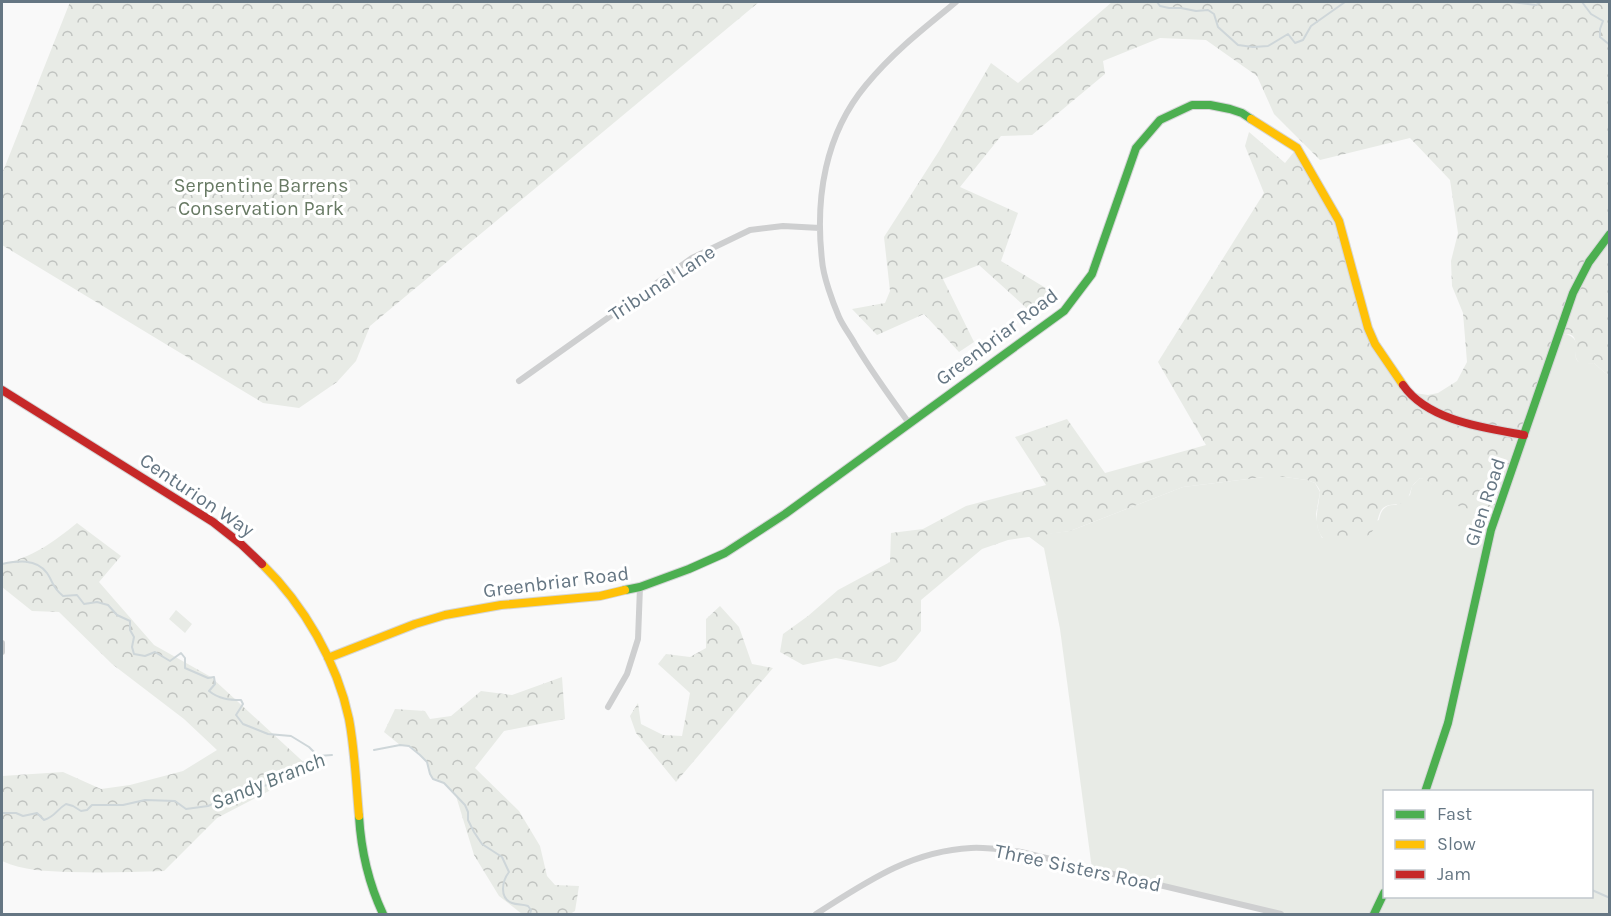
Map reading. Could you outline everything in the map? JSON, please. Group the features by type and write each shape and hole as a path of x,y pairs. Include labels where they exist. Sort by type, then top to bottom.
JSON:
{"street":[{"path":"909,423 873,373 839,318 822,262 821,191 827,158 841,123 865,86 903,45 956,2"},
{"name":"Greenbriar Road","path":"328,658 415,624 445,615 501,605 600,596 640,587 725,553 785,514 1064,311 1092,274 1136,148 1160,120 1192,105 1210,105 1242,113 1298,148 1339,221 1368,328 1375,344 1408,392 1435,412 1476,426 1524,435"},
{"name":"Tribunal Lane","path":"519,381 692,258 750,230 783,226 820,228"},
{"name":"Glen Road","path":"1426,790 1448,723 1491,530 1580,278 1593,255 1610,234"},
{"name":"Centurion Way","path":"2,390 213,522 266,566 288,593 310,624 328,658 346,709 354,751 363,852 371,886 383,915"},
{"path":"608,707 627,674 638,639 640,587"},
{"path":"2,643 2,651"},
{"name":"Three Sisters Road","path":"816,915 872,878 911,860 939,852 970,848 997,848 1021,852 1281,915"},
{"path":"1374,915 1383,895"}],"green space":[{"name":"Serpentine Barrens Conservation Park","path":"70,2 759,2 370,326 356,361 337,382 299,408 263,403 2,245 2,174"},
{"path":"1112,2 1609,2 1609,375 1594,363 1580,363 1577,360 1575,339 1567,334 1559,335 1499,507 1483,510 1467,509 1445,499 1429,482 1420,478 1413,485 1405,501 1383,508 1375,527 1369,534 1356,543 1341,546 1327,542 1319,533 1317,519 1320,491 1315,483 1307,480 1264,477 1183,487 1070,531 1008,540 982,549 921,600 921,631 896,661 880,667 836,658 803,665 780,652 783,634 838,590 890,562 891,533 923,529 966,506 1046,485 1015,437 1067,419 1105,473 1206,445 1158,362 1264,193 1245,146 1249,132 1285,163 1297,148 1339,221 1370,326 1390,367 1408,392 1428,395 1438,393 1457,381 1467,362 1463,313 1452,286 1451,261 1458,233 1450,180 1410,138 1320,160 1274,114 1257,76 1206,40 1160,38 1103,61 1105,74 1032,135 1001,136 960,187 1018,213 1001,261 1054,293 1032,313 979,265 943,279 974,342 959,352 924,314 877,335 852,309 885,303 890,291 884,237 939,151 991,63 1018,83"},
{"path":"1566,334 1576,342 1578,361 1594,363 1609,375 1609,914 1281,914 1092,869 1060,629 1044,548 1028,536 1070,531 1183,487 1264,477 1285,477 1315,483 1320,492 1316,514 1322,538 1379,520 1384,508 1396,505 1410,495 1412,486 1420,478 1426,479 1432,485 1559,335"},
{"path":"77,523 121,556 99,582 154,645 211,677 311,769 217,818 164,871 53,871 27,869 2,861 2,776 63,772 101,789 130,785 183,771 217,750 184,719 112,664 59,612 32,611 2,587 2,564 23,558 42,548"},
{"path":"720,606 739,627 752,664 773,668 676,782 636,733 630,716 638,703 641,724 663,735 682,736 690,693 658,664 666,654 690,657 706,648 706,619"},
{"path":"176,610 192,624 185,633 169,619"},
{"path":"562,677 565,719 504,731 475,768 519,811 540,846 547,876 555,885 579,886 575,911 570,914 522,914 499,896 474,855 456,796 444,783 433,779 427,762 410,746 400,745 384,732 395,709 425,711 430,719 451,716 481,691 512,695"}],"waterway":[{"path":"1157,2 1160,6 1169,8 1208,10 1214,14 1218,27 1238,45 1253,47 1268,46 1288,34 1295,43 1303,40 1311,26 1345,2"},
{"path":"1512,2 1536,5 1541,2"},
{"path":"1582,2 1591,14 1603,21 1600,37 1610,45"},
{"path":"2,564 32,563 43,568 63,596 77,595 84,604 97,602 108,605 117,615 130,621 130,630 134,637 132,647 134,654 145,656 155,652 170,661 181,653 185,658 185,668 208,678 214,677 215,684 209,691 224,698 241,700 243,704 236,715 243,724 268,734 291,736 309,747 318,756"},
{"name":"Sandy Branch","path":"374,750 400,745 409,746 427,762 433,779 444,783 465,805 468,820 482,844 502,857 509,872 503,884 505,897 512,903 528,906 531,910 530,914"},
{"name":"Sandy Branch","path":"2,813 16,813 23,816 37,813 44,820 66,804 81,811 87,810 92,805 123,805 145,800 175,801 186,809 208,806 238,790 264,786 277,781 299,764 318,756 332,755"},
{"path":"1593,890 1610,898"}],"traffic: fast":[{"path":"625,590 640,587 689,569 725,553 785,514 1064,311 1092,274 1136,148 1160,120 1192,105 1210,105 1230,109 1251,119"},
{"path":"1426,790 1448,723 1491,530 1573,293 1589,262 1610,234"},
{"path":"359,816 366,866 383,914"},
{"path":"1374,914 1383,895"}],"traffic: slow":[{"path":"1251,119 1297,148 1339,221 1368,328 1375,344 1403,385"},
{"path":"262,564 305,616 336,676 344,698 351,731 359,816"},
{"path":"328,658 415,624 445,615 501,605 600,596 625,590"}],"traffic: jam":[{"path":"1403,385 1414,397 1442,415 1475,426 1524,435"},
{"path":"2,390 213,522 262,564"}]}
